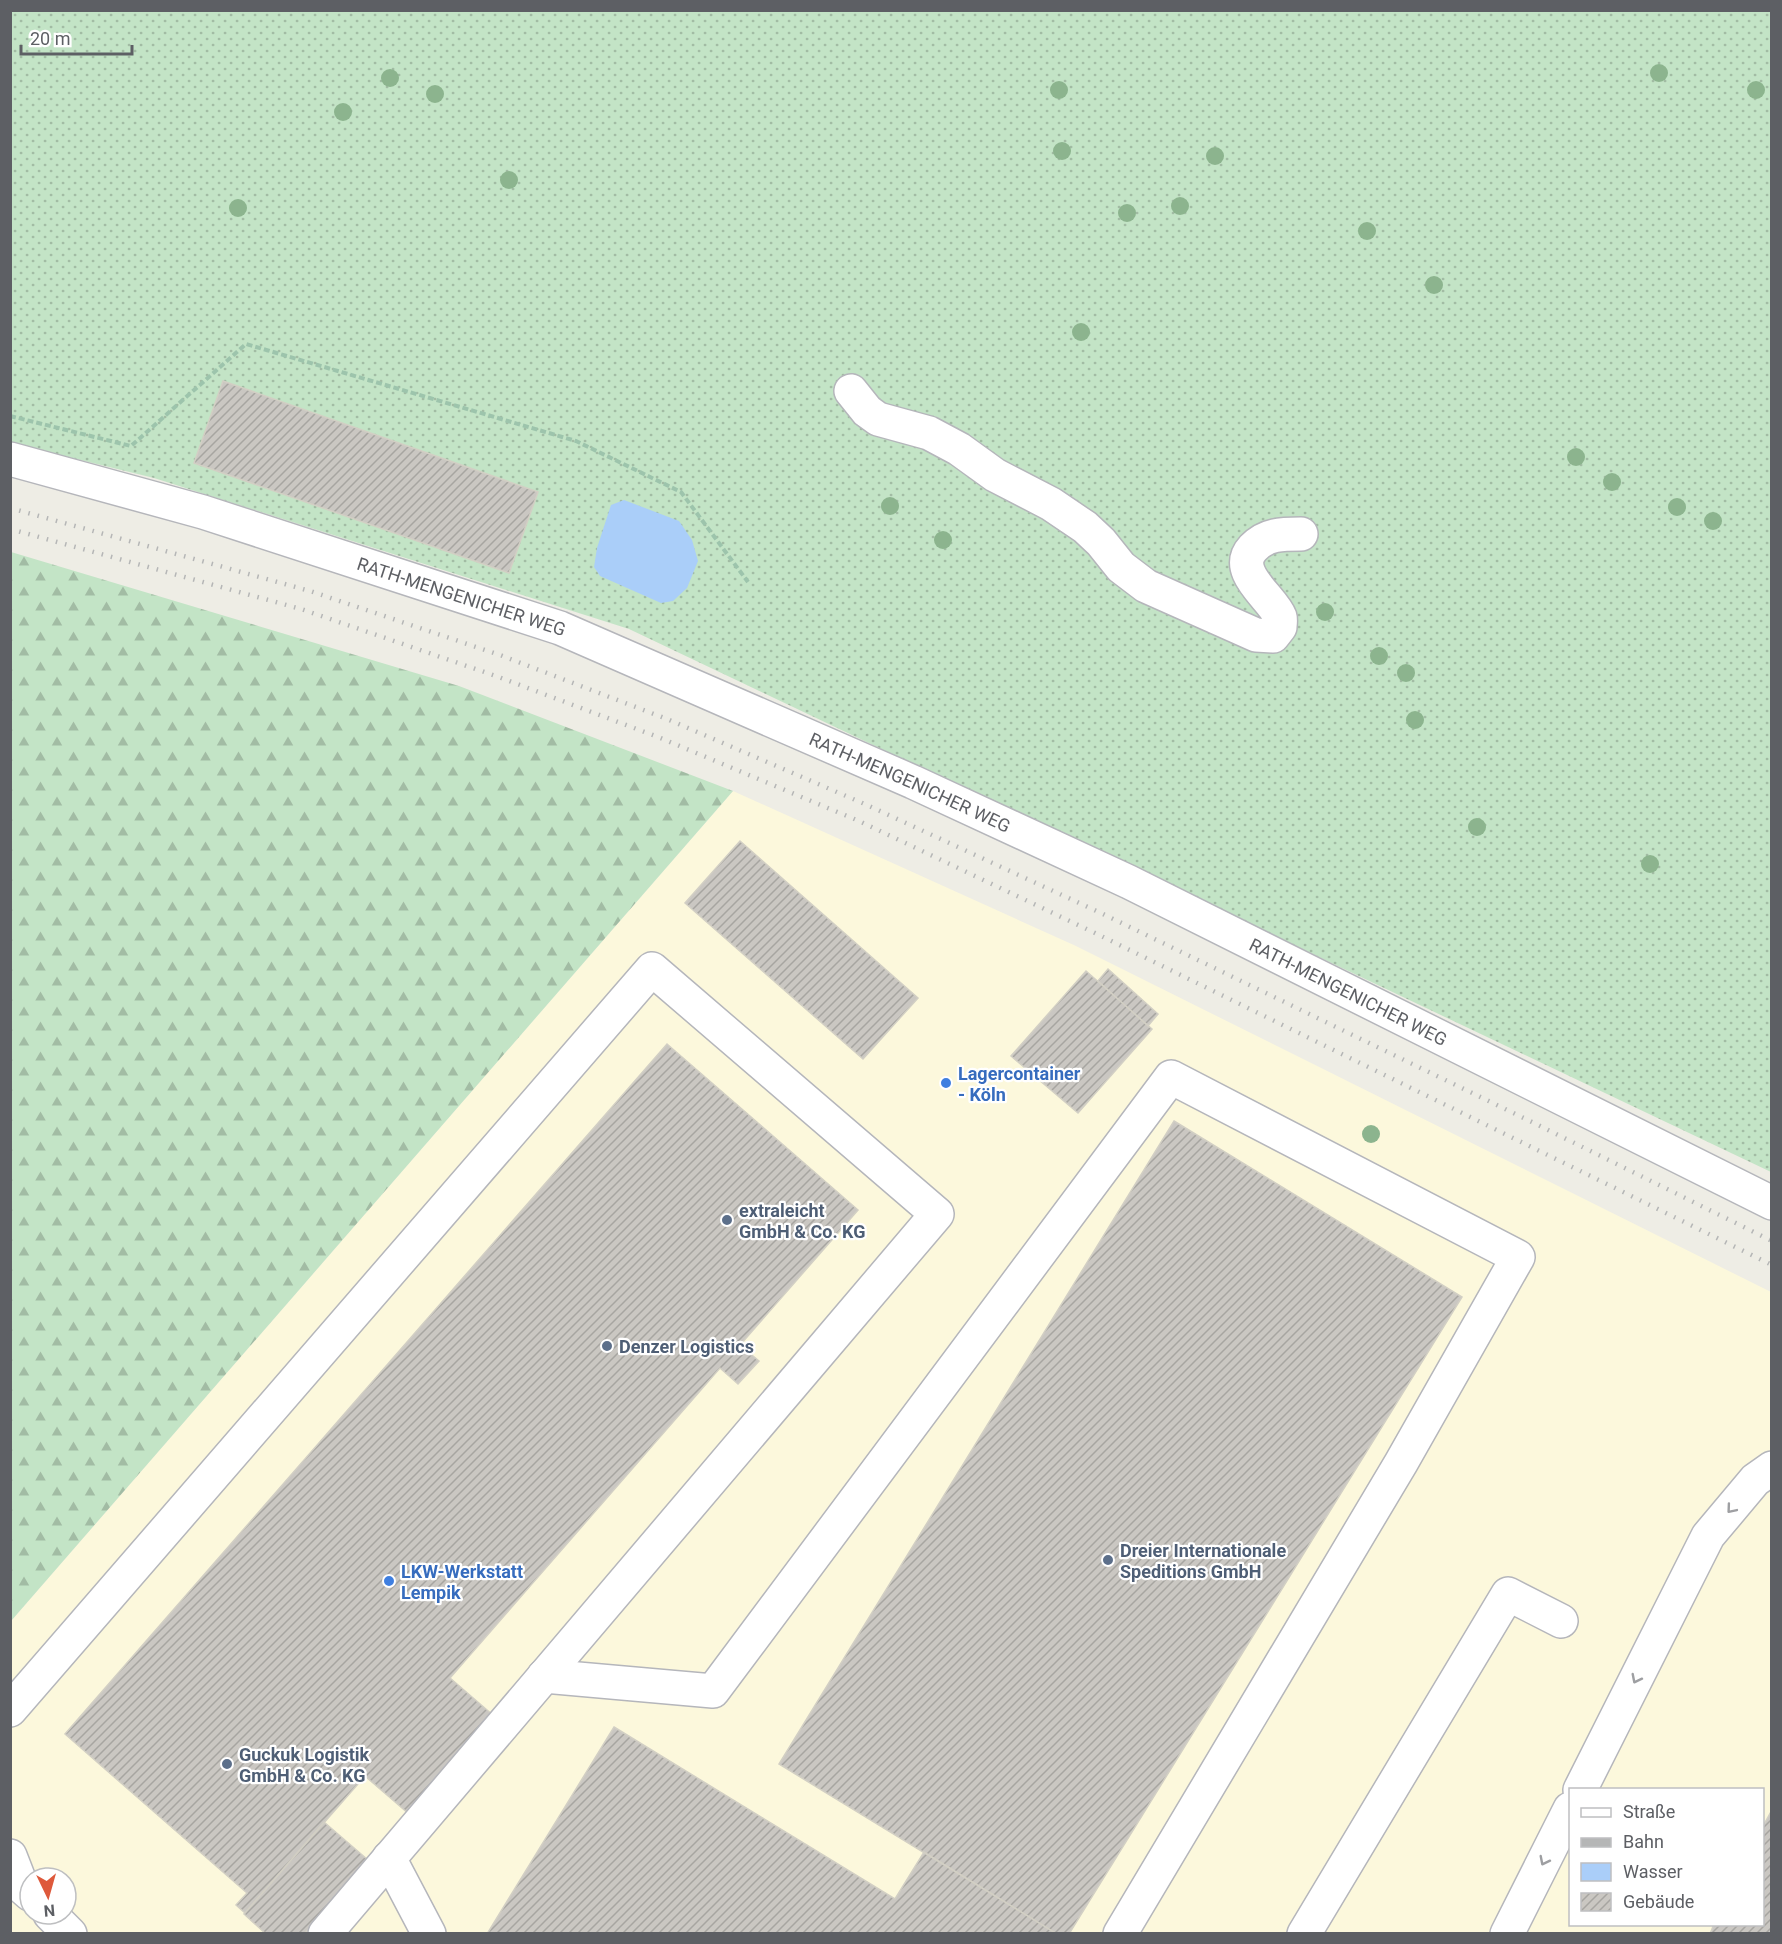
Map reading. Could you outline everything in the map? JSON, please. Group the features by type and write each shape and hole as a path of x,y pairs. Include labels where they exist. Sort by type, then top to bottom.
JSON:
{"street":[{"path":"851,391 867,411 878,419 929,433 959,449 995,475 1051,504 1085,527 1101,542 1121,567 1146,586 1256,635 1273,636 1280,627 1280,617 1254,583 1247,566 1250,551 1263,539 1281,534 1301,534"},
{"name":"RATH-MENGENICHER WEG","path":"10,459 203,512 560,628 913,782 1129,882 1772,1203"},
{"path":"10,1710 652,969 937,1214 325,1934"},
{"path":"544,1676 713,1690 1171,1077 1518,1257 1389,1484 1120,1934"},
{"path":"1581,1788 1708,1536 1755,1480 1772,1468"},
{"path":"1304,1934 1508,1594 1561,1621"},
{"path":"1507,1934 1569,1811"},
{"path":"10,1856 18,1877"},
{"path":"389,1858 429,1934"}],"path":[{"path":"10,416 131,446 246,344 576,441 681,492 748,582"}],"shaded area":[{"path":"733,791 1076,946 1771,1292 1771,1933 11,1934 11,1621"}],"green space":[{"path":"11,11 1771,11 1771,1172 629,629 154,478 11,443"},
{"path":"11,552 459,686 733,791 11,1621"}],"water":[{"path":"624,500 679,521 692,540 698,561 687,588 673,601 661,603 600,576 594,567 597,548 611,505"}],"building":[{"path":"223,381 538,492 509,573 194,463"},
{"path":"740,841 918,998 863,1059 685,903"},
{"path":"1108,969 1158,1014 1148,1026 1098,981"},
{"path":"1086,971 1152,1029 1078,1113 1011,1056"},
{"path":"667,1044 858,1210 740,1345 759,1361 738,1384 720,1368 450,1678 494,1716 409,1814 365,1776 245,1913 236,1905 247,1893 65,1734"},
{"path":"1174,1121 1462,1297 1069,1934 1057,1934 779,1764"},
{"path":"614,1727 895,1899 924,1852 1057,1934 487,1934"},
{"path":"1772,1810 1772,1934 1710,1934 1713,1926 1764,1926 1764,1824"},
{"path":"324,1822 368,1860 304,1934 266,1934 244,1914"}],"railway":[{"path":"10,508 310,591 500,655 667,719 867,805 1103,914 1772,1241"},
{"path":"10,529 301,609 496,676 658,737 859,821 1095,933 1772,1265"}],"place":[{"name":"Lagercontainer - Köln","path":"946,1083"},
{"name":"extraleicht GmbH & Co. KG","path":"727,1220"},
{"name":"Denzer Logistics","path":"607,1346"},
{"name":"Dreier Internationale Speditions GmbH","path":"1108,1560"},
{"name":"LKW-Werkstatt Lempik","path":"389,1581"},
{"name":"Guckuk Logistik GmbH & Co. KG","path":"227,1764"}]}
